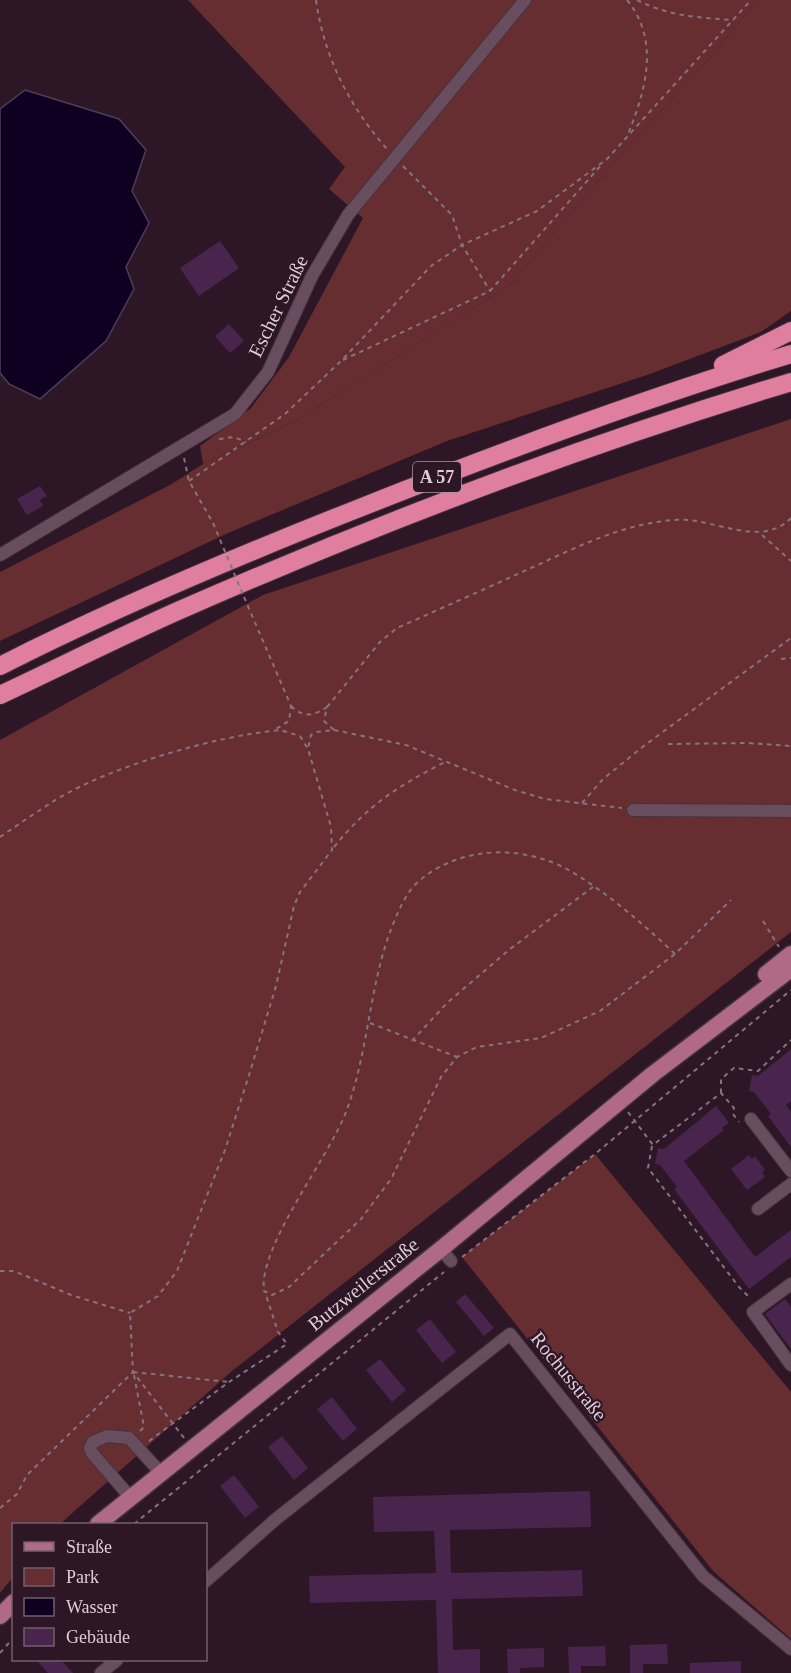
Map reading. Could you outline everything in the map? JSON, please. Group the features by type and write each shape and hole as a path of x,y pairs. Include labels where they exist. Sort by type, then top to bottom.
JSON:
{"highway":[{"path":"670,390 791,331"},
{"name":"A 57","path":"0,666 185,581 438,476 670,390 791,354"},
{"name":"A 57","path":"0,695 178,611 311,554 567,457 791,382"},
{"path":"752,394 791,394"}],"main road":[{"name":"Butzweilerstraße","path":"99,1523 191,1448 449,1260 619,1102 789,960"},
{"path":"0,1616 12,1604"}],"street":[{"name":"Escher Straße","path":"0,555 235,414 268,372 312,276 348,215 525,0"},
{"path":"633,810 791,811"},
{"path":"745,1121 791,1171"},
{"path":"758,1209 791,1184"},
{"path":"791,1284 753,1312 791,1365"},
{"name":"Rochusstraße","path":"207,1580 276,1519 510,1334 703,1576 791,1649"},
{"path":"131,1497 90,1448 98,1438 118,1435 136,1444 161,1473"},
{"path":"101,1673 115,1661"}],"path":[{"path":"316,0 325,47 366,126 452,215 462,244 490,291"},
{"path":"627,0 641,27 647,49 648,73 643,99 627,136"},
{"path":"637,0 657,10 693,18 734,20"},
{"path":"341,361 490,291 751,0"},
{"path":"189,481 285,414 341,361 431,266 462,244 537,211 607,159"},
{"path":"198,435 219,439 234,437 246,442"},
{"path":"180,447 189,481 213,523 291,706 297,712 308,715 318,713 327,707 380,642 398,628 588,542 629,527 675,520 704,521 760,534 774,531 791,518"},
{"path":"760,534 791,561"},
{"path":"582,804 603,779 791,638"},
{"path":"781,659 791,658"},
{"path":"0,837 58,798 99,778 156,758 270,731 289,721 291,706"},
{"path":"327,707 324,721 334,730"},
{"path":"308,749 311,735 334,730 406,745 515,790 545,799 633,810"},
{"path":"270,731 295,733 305,742 332,827 332,849"},
{"path":"668,744 748,743 791,746"},
{"path":"0,1271 14,1271 71,1295 130,1313 158,1296 177,1271 225,1150 276,986 294,906 300,892 332,849 367,809 393,791 448,761"},
{"path":"136,1444 172,1423 287,1344 278,1332 262,1278 270,1252 329,1147 346,1111 390,933 404,901 418,882 444,863 469,856 517,852 543,859 572,871 634,917 675,954"},
{"path":"412,1041 418,1031 447,1003 501,957 593,887"},
{"path":"264,1291 272,1295 289,1287 361,1219 391,1179 441,1077 457,1057 477,1047 541,1038 600,1011 675,954 731,900"},
{"path":"763,921 789,960"},
{"path":"135,1523 449,1260 635,1119 791,990"},
{"path":"369,1022 457,1057"},
{"path":"745,1121 733,1114 734,1108 721,1093 721,1079 734,1068 758,1071 791,1040"},
{"path":"721,1093 653,1145 648,1167 739,1287 759,1308"},
{"path":"619,1102 635,1119 653,1145"},
{"path":"130,1313 133,1372 144,1427 136,1444"},
{"path":"133,1372 229,1382"},
{"path":"133,1372 191,1448"},
{"path":"0,1507 17,1494 27,1475 133,1372"},
{"path":"0,1653 12,1639"}],"green space":[{"path":"188,0 757,0 709,59 620,155 511,284 297,420 203,464 200,446 251,408 289,357 363,218 329,189 345,167"},
{"path":"791,419 791,932 232,1371 61,1523 12,1523 12,1578 0,1593 0,740 263,595"},
{"path":"595,1154 791,1392 791,1639 714,1572 462,1257"}],"shaded area":[{"path":"757,0 791,0 791,311 761,332 650,374 447,441 228,533 0,641 0,572 170,485 203,464 297,420 511,284 620,155 709,59"},
{"path":"686,552 704,569 721,591 716,602 690,637 673,643 646,622 638,603 647,593 645,580"},
{"path":"525,638 557,638 569,654 558,673 534,685 513,676 513,657"},
{"path":"441,771 486,783 463,821 446,802 406,824 355,876 320,994 365,1011 357,1039 318,1024 291,1103 215,1295 232,1371 153,1423 99,1417 27,1457 0,1462 0,1329 42,1341 84,1323 156,1271 210,1211 274,1015 303,900 329,859 373,813"},
{"path":"294,805 322,812 327,834 312,858 290,863 275,849 275,821"},
{"path":"113,825 133,828 140,847 133,858 120,869 78,878 68,868 72,850"},
{"path":"0,945 47,989 59,995 61,1031 59,1052 51,1069 36,1085 17,1097 0,1101"},
{"path":"144,1035 164,1038 181,1048 211,1077 162,1120 138,1110 116,1088 117,1061"}],"water":[{"path":"25,90 119,119 146,150 132,191 149,223 126,267 134,289 106,341 40,399 9,384 0,373 0,109"}],"building":[{"path":"220,241 239,268 199,296 180,268"},
{"path":"229,324 244,341 230,353 215,336"},
{"path":"40,486 47,496 40,500 43,506 27,515 17,499"},
{"path":"791,1049 791,1101 786,1105 791,1112 791,1147 768,1116 771,1114 754,1092 749,1091 752,1075 758,1076"},
{"path":"716,1106 729,1123 722,1128 724,1130 684,1161 755,1257 791,1230 791,1257 749,1289 674,1189 677,1187 660,1165 655,1164 658,1148 664,1149"},
{"path":"749,1155 752,1159 755,1156 765,1170 762,1172 765,1177 747,1190 731,1169"},
{"path":"465,1294 494,1328 484,1336 456,1302"},
{"path":"785,1299 791,1307 791,1349 765,1314"},
{"path":"430,1319 456,1352 442,1363 416,1330"},
{"path":"380,1359 406,1390 392,1402 366,1370"},
{"path":"332,1397 357,1429 343,1441 317,1409"},
{"path":"282,1436 308,1468 294,1480 268,1447"},
{"path":"234,1475 259,1507 245,1518 220,1486"},
{"path":"590,1491 591,1527 450,1530 451,1573 582,1570 583,1596 452,1599 453,1650 480,1649 480,1673 438,1673 436,1600 310,1603 309,1576 436,1573 434,1531 374,1532 373,1497"},
{"path":"667,1644 668,1664 643,1664 643,1673 630,1673 630,1645"},
{"path":"605,1646 606,1666 581,1666 581,1673 569,1673 568,1647"},
{"path":"544,1648 544,1667 520,1668 520,1673 508,1673 507,1649"},
{"path":"37,1661 62,1661 73,1673 48,1673"},
{"path":"741,1661 741,1673 690,1673 690,1663"}]}
